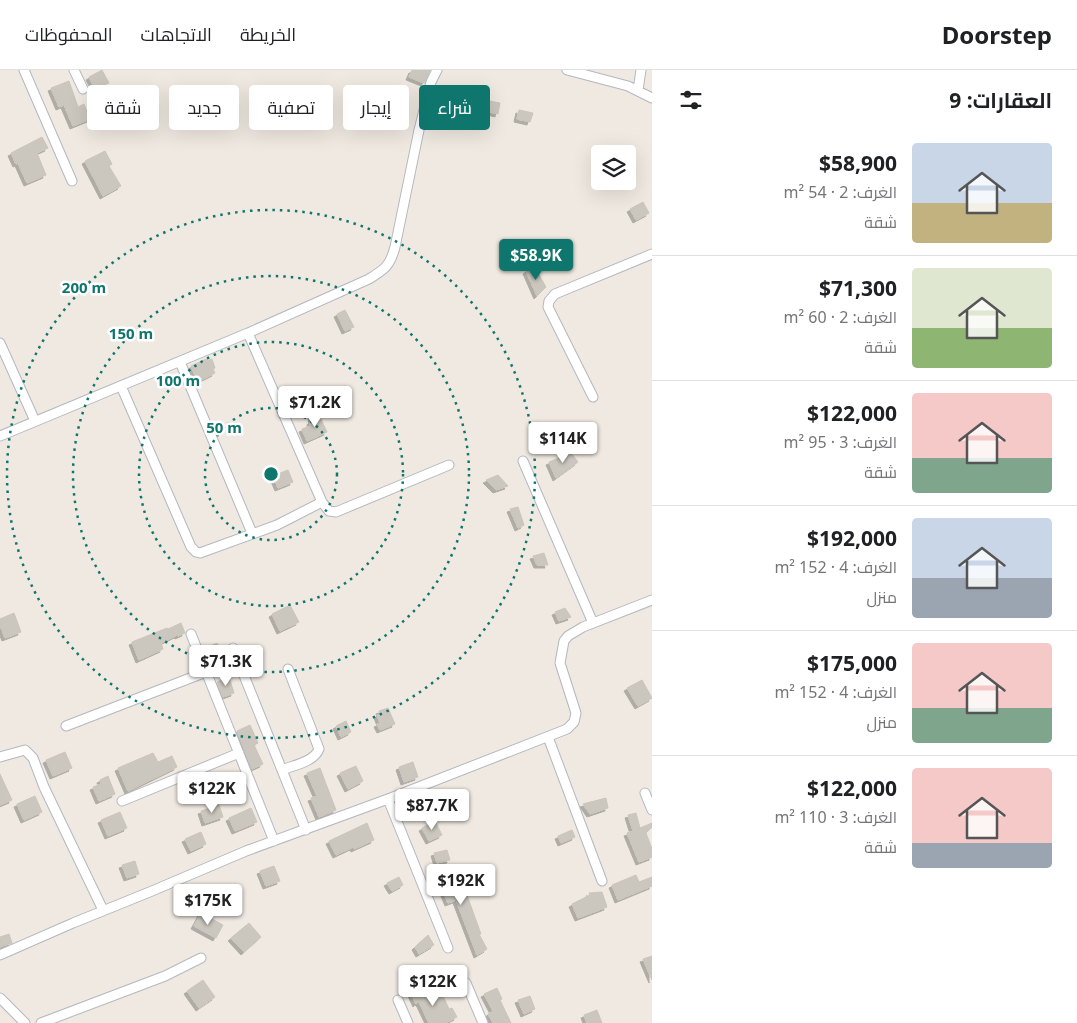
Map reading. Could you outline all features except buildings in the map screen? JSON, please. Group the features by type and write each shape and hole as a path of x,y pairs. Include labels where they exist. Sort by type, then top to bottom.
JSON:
{"street":[{"path":"24,70 72,181"},
{"path":"74,70 82,89"},
{"path":"0,436 248,333 369,279 384,270 389,264 395,247 419,130 431,82 437,70"},
{"path":"567,70 628,86 652,98"},
{"path":"638,90 641,70"},
{"path":"593,397 548,307 549,301 555,294 652,254"},
{"path":"248,333 322,502 330,511 336,512 449,465"},
{"path":"0,343 35,421"},
{"path":"180,362 252,533"},
{"path":"121,386 192,550 200,553 287,520 322,502"},
{"path":"523,461 593,623"},
{"path":"0,955 103,910 274,841 388,800 567,729 574,722 576,713 560,663 564,641 575,631 652,600"},
{"path":"191,634 274,841"},
{"path":"233,648 306,830"},
{"path":"282,770 312,758 317,755 319,749 288,669"},
{"path":"66,726 206,672"},
{"path":"548,737 602,881"},
{"path":"0,757 25,750 33,758 44,787 103,910"},
{"path":"122,801 239,753"},
{"path":"645,793 652,810"},
{"path":"388,800 448,948"},
{"path":"41,1023 165,976 201,958"},
{"path":"466,983 484,1023"},
{"path":"0,998 25,1023"},
{"path":"398,1000 408,1023"}]}
